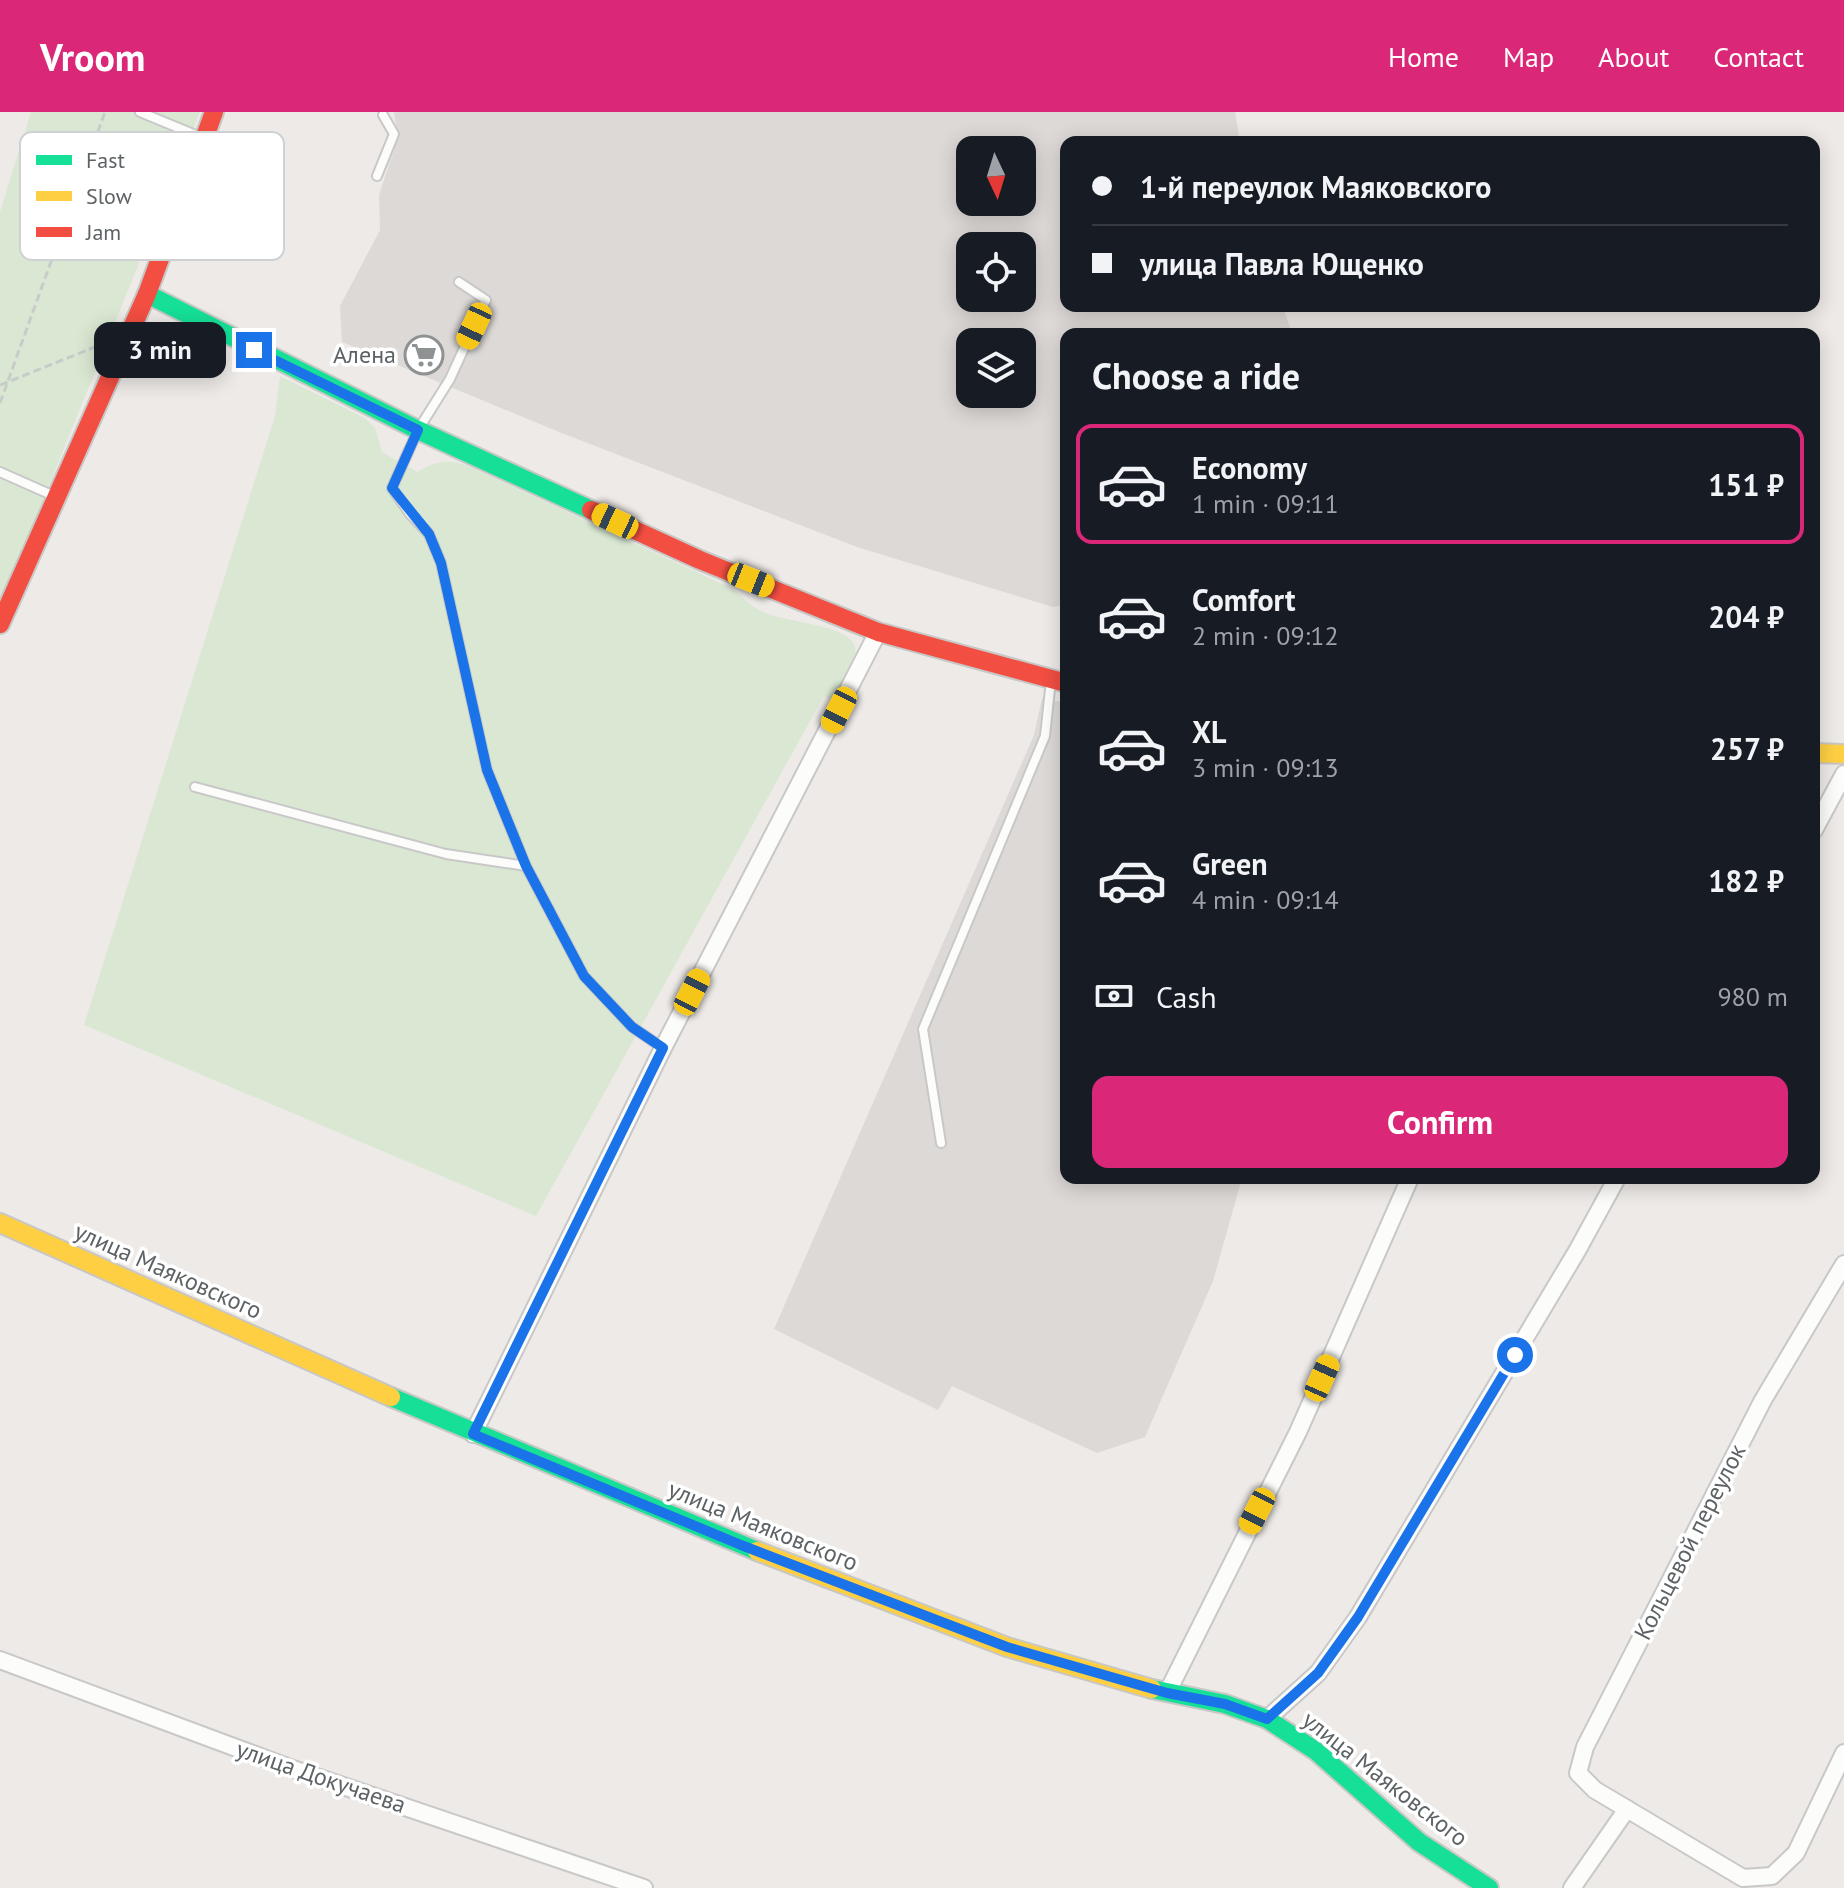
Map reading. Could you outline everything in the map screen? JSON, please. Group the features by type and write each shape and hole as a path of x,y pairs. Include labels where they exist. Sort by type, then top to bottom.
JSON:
{"street":[{"path":"206,132 214,112"},
{"path":"0,624 159,260"},
{"path":"147,294 418,430 700,560 878,632 1059,681"},
{"path":"473,1434 663,1048 878,632"},
{"path":"1820,753 1844,754"},
{"path":"1820,819 1844,774"},
{"path":"1167,1693 1298,1432 1407,1184"},
{"path":"1267,1719 1318,1673 1358,1617 1614,1184"},
{"name":"улица Маяковского","path":"0,1223 473,1434 741,1545 1007,1647 1167,1693 1225,1704 1267,1719 1316,1751 1419,1842 1489,1888"},
{"name":"Кольцевой переулок","path":"1844,1264 1763,1400 1585,1747 1578,1773 1595,1790 1743,1878 1772,1876 1796,1853 1844,1753"},
{"name":"улица Докучаева","path":"0,1660 293,1769 644,1888"},
{"path":"1572,1888 1627,1809"}],"lane":[{"path":"140,112 189,132"},
{"path":"377,176 394,134 381,113"},
{"path":"459,282 486,300 450,379 418,430 392,488 429,534 441,563 487,770 526,866 584,976 632,1027 663,1048"},
{"path":"0,472 56,497"},
{"path":"941,1143 923,1029 1045,736 1059,681"},
{"path":"195,787 446,854 526,866"}],"path":[{"path":"98,132 105,112"},
{"path":"0,403 51,260"},
{"path":"0,385 127,334"}],"shaded area":[{"path":"394,112 1235,112 1239,136 1060,136 1060,312 1285,312 1290,328 1060,328 1060,606 1053,607 857,547 559,432 342,342 340,306 380,230 379,195 398,138"},
{"path":"1042,698 1060,702 1060,1184 1240,1184 1213,1281 1145,1437 1097,1453 952,1386 938,1410 774,1329 1034,735"}],"green space":[{"path":"31,112 200,112 192,132 25,132"},
{"path":"20,147 20,260 140,260 0,607 0,212"},
{"path":"280,376 365,418 375,428 382,452 417,472 441,462 466,465 731,588 761,611 838,632 854,644 853,665 835,702 824,696 536,1216 84,1025 275,416"}],"traffic: fast":[{"path":"147,294 418,430 591,510"},
{"path":"391,1397 757,1551"},
{"path":"1152,1689 1225,1704 1267,1719 1316,1751 1419,1842 1489,1888"}],"traffic: slow":[{"path":"1820,753 1844,754"},
{"path":"0,1223 391,1397"},
{"path":"757,1551 1007,1647 1152,1689"}],"traffic: jam":[{"path":"207,132 214,112"},
{"path":"0,624 160,260"},
{"path":"591,510 700,560 878,632 1060,681"}],"place":[{"name":"Алена","path":"424,355"}],"route":[{"path":"254,350 418,430 392,488 429,534 441,563 487,770 526,866 584,976 632,1027 663,1048 473,1434 741,1545 1007,1647 1167,1693 1225,1704 1267,1719 1318,1673 1358,1617 1515,1355"}]}
